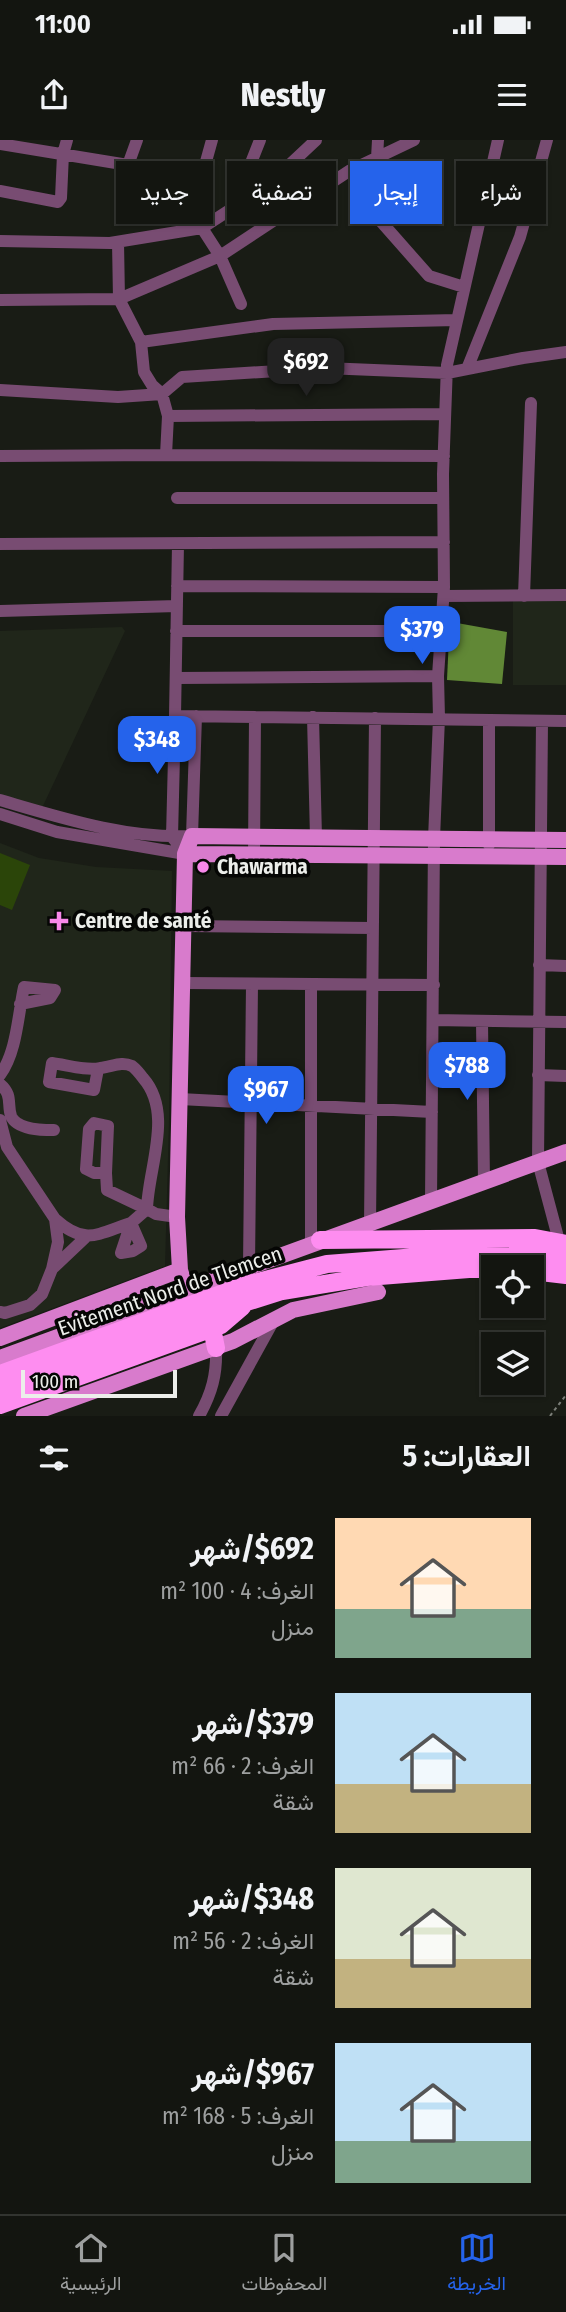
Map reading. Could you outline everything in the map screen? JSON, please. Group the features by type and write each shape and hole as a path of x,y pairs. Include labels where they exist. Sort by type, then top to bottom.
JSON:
{"highway":[{"path":"315,1242 562,1238"},
{"name":"Evitement Nord de Tlemcen","path":"0,1374 279,1275 365,1260 498,1252 562,1238"},
{"name":"Evitement Nord de Tlemcen","path":"0,1392 251,1300 324,1282 481,1269"},
{"path":"544,1272 566,1275"},
{"path":"0,1364 155,1308 208,1299"},
{"path":"0,1405 221,1325 251,1300"},
{"path":"212,1328 216,1348"}],"main road":[{"path":"186,1290 180,1270 177,1217 185,854 192,836 373,838 435,847 489,848 540,857 566,857"},
{"path":"489,848 542,840 566,840"},
{"path":"185,854 373,855 435,847"},
{"path":"0,1358 566,1152"},
{"path":"0,1338 180,1270"},
{"path":"24,1416 216,1348 302,1307 378,1292"}],"street":[{"path":"0,191 58,202 61,198 62,154 67,140"},
{"path":"129,161 137,140"},
{"path":"206,161 212,140"},
{"path":"252,161 260,140"},
{"path":"294,161 316,140"},
{"path":"377,158 378,140"},
{"path":"0,300 119,299 219,256 349,171 414,140"},
{"path":"431,1202 438,676 444,592 443,498 447,373 498,140"},
{"path":"467,369 520,237 547,140"},
{"path":"0,144 116,163"},
{"path":"0,241 118,242 202,228 227,211"},
{"path":"201,224 241,304"},
{"path":"383,224 429,276 464,287"},
{"path":"118,242 119,299 141,342 144,372 162,394 168,416 166,455"},
{"path":"141,342 273,324 457,320"},
{"path":"0,390 118,397 162,394 182,377 325,368 447,373 566,352"},
{"path":"524,596 531,402"},
{"path":"168,416 445,414"},
{"path":"0,456 444,456"},
{"path":"177,498 443,498"},
{"path":"0,544 444,542"},
{"path":"178,544 172,837 185,854"},
{"path":"177,586 566,595"},
{"path":"0,611 177,606"},
{"path":"176,631 441,631"},
{"path":"176,678 438,676"},
{"path":"175,716 566,721"},
{"path":"0,800 92,826 172,837 192,836 196,716"},
{"path":"254,855 255,717"},
{"path":"313,718 316,837"},
{"path":"370,1225 375,718"},
{"path":"489,720 489,848"},
{"path":"542,720 538,1162 562,1238"},
{"path":"0,814 57,832 185,854"},
{"path":"57,832 60,818"},
{"path":"184,926 373,928"},
{"path":"539,965 566,966"},
{"path":"183,983 433,985"},
{"path":"249,1267 252,984"},
{"path":"311,984 315,1242"},
{"path":"0,1075 8,1062 20,1004"},
{"path":"433,1020 566,1022"},
{"path":"482,1021 484,1182"},
{"path":"52,1269 88,1236 131,1223 147,1209 147,1192 156,1146 158,1107 149,1085 133,1067 118,1063 98,1069"},
{"path":"538,1075 566,1076"},
{"path":"0,1084 9,1096 11,1117 18,1124 35,1129 54,1130"},
{"path":"180,1099 432,1112"},
{"path":"0,1120 4,1145 55,1219 69,1231 88,1236"},
{"path":"106,1173 107,1190 156,1214 177,1217"},
{"path":"0,1312 5,1313 30,1305 42,1294 52,1269 58,1242 55,1219"},
{"path":"221,1416 275,1318"},
{"path":"199,1416 214,1384 216,1348"}],"path":[{"path":"550,1416 566,1395"}],"shaded area":[{"path":"513,600 566,601 566,685 513,685"},
{"path":"122,627 125,631 42,808 0,795 0,631"},
{"path":"0,843 39,858 96,867 172,871 165,1266 0,1328"}],"green space":[{"path":"0,853 30,865 12,910 0,905"}],"building":[{"path":"457,623 507,632 502,684 447,680 449,637"}],"place":[{"name":"Chawarma","path":"203,867"},
{"name":"Centre de santé","path":"59,921"}]}
